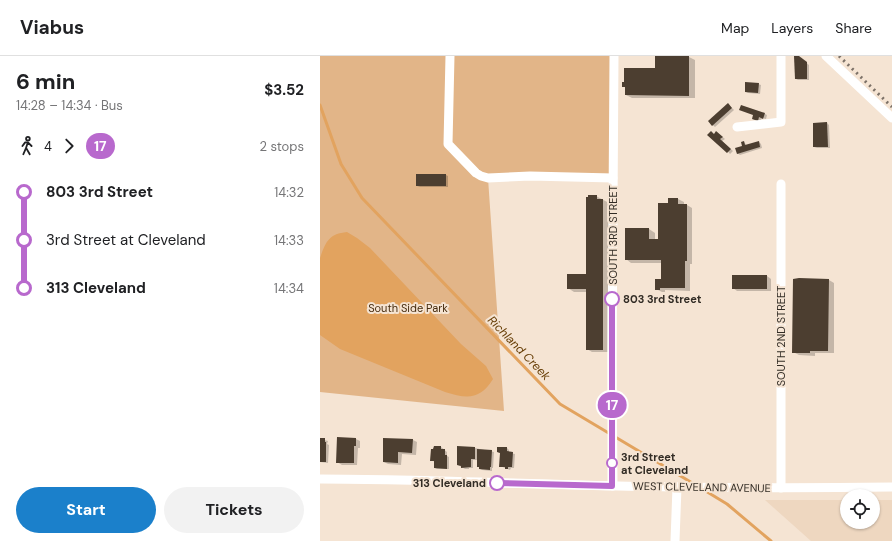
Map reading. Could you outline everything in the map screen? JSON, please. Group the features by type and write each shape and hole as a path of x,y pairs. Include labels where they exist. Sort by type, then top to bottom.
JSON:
{"street":[{"path":"450,56 448,139 450,147 476,173 488,178 530,176 613,178"},
{"name":"SOUTH 3RD STREET","path":"612,486 614,56"},
{"path":"737,127 781,122 781,56"},
{"path":"826,56 892,118"},
{"name":"SOUTH 2ND STREET","path":"781,184 782,488"},
{"name":"WEST CLEVELAND AVENUE","path":"320,479 728,488 892,487"},
{"path":"674,541 679,487"}],"shaded area":[{"path":"347,232 370,248 461,344 486,366 493,379 483,391 472,396 460,396 445,392 340,349 320,335 320,258 329,239 341,233"},
{"path":"765,500 840,500 840,529 880,529 880,500 892,500 892,541 811,541"}],"green space":[{"name":"South Side Park","path":"320,56 611,56 613,178 488,178 504,411 320,392"}],"building":[{"path":"655,56 689,56 689,96 625,95 625,87 622,87 622,82 624,82 624,68 655,68"},
{"path":"794,56 799,56 807,62 807,79 795,79"},
{"path":"745,82 759,83 758,93 745,92"},
{"path":"728,103 732,108 712,126 708,121"},
{"path":"741,105 765,113 763,119 759,117 758,121 752,119 753,115 739,110"},
{"path":"827,122 828,147 813,147 813,123"},
{"path":"711,131 714,134 716,131 723,137 720,139 731,149 727,153 707,135"},
{"path":"744,141 745,145 759,141 760,147 737,154 735,148 742,146 741,142"},
{"path":"416,174 446,174 446,186 416,186"},
{"path":"588,195 597,195 597,199 603,199 603,350 586,350 586,289 567,289 567,274 586,274 586,197 588,197"},
{"path":"668,198 678,198 678,204 687,204 687,261 685,261 685,288 660,288 660,290 655,290 655,279 661,279 661,260 625,260 625,228 649,228 649,239 658,239 658,203 668,203"},
{"path":"732,275 767,275 767,289 732,289"},
{"path":"793,279 829,279 828,351 792,353"},
{"path":"337,437 356,438 356,446 354,446 354,463 336,463"},
{"path":"320,438 325,438 326,442 326,462 320,462"},
{"path":"383,438 413,439 412,453 398,452 398,463 383,462"},
{"path":"434,446 441,446 441,449 445,449 445,455 447,455 447,469 434,468 434,461 430,461 431,449 433,449"},
{"path":"457,446 475,447 475,459 471,459 471,467 461,468 461,466 457,465"},
{"path":"497,447 507,447 507,451 513,452 512,467 505,469 505,467 499,467 500,453 497,452"},
{"path":"477,449 492,450 490,470 479,469 479,467 477,467"}],"waterway":[{"name":"Richland Creek","path":"320,105 341,164 362,198 560,404 694,484"},
{"name":"Richland Creek","path":"704,490 727,504 771,541"}],"railway":[{"path":"839,56 892,107"}],"bus line":[{"name":"17","path":"497,483 612,486 612,299"}],"place":[{"name":"803 3rd Street","path":"612,299"},
{"name":"3rd Street at Cleveland","path":"612,463"},
{"name":"313 Cleveland","path":"497,483"}]}
